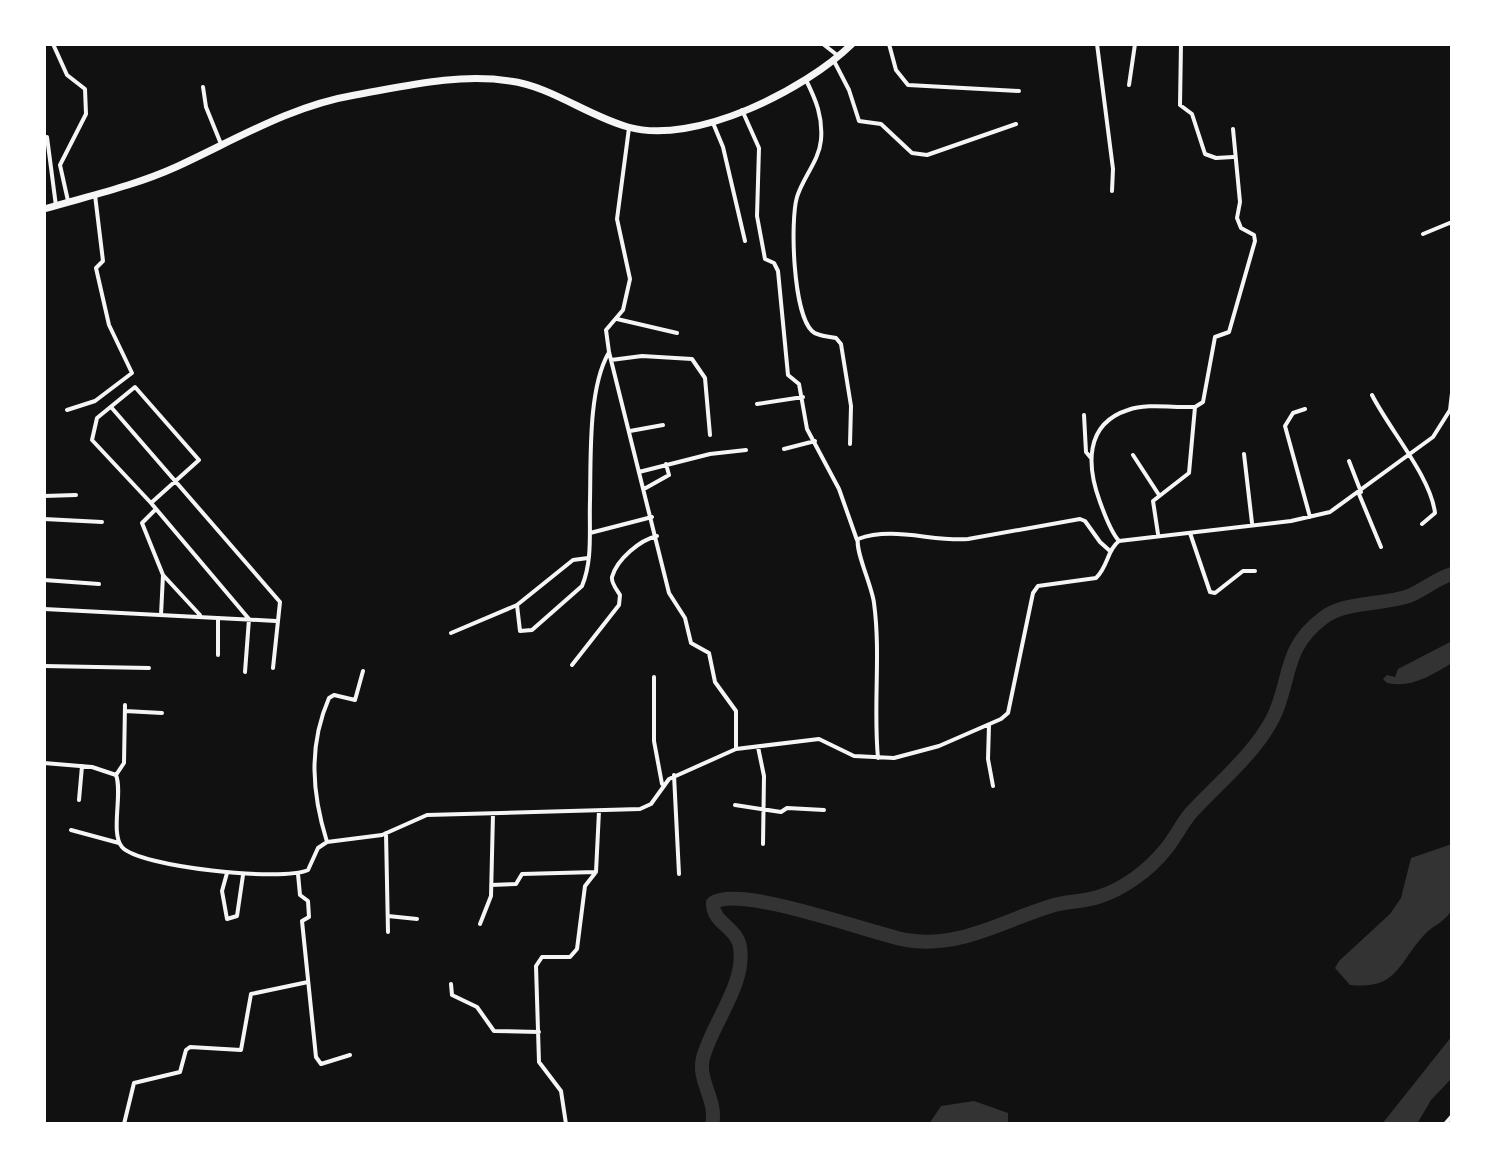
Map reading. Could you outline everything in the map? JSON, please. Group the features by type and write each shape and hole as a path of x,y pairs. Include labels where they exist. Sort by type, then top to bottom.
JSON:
{"main road":[{"path":"44,209 155,176 263,123 315,104 463,78 514,81 629,128 668,132 742,110 806,80 837,59 852,44"}],"street":[{"path":"53,44 67,75 85,89 86,114 60,165 68,202"},
{"path":"823,44 837,59 859,121 881,124 912,153 927,155 1016,124"},
{"path":"889,44 896,70 908,85 1019,91"},
{"path":"1097,44 1113,169 1112,191"},
{"path":"1129,85 1135,44"},
{"path":"1181,44 1180,105 1192,114 1205,154 1216,158 1233,157"},
{"path":"806,80 819,109 821,141 795,205 794,248 800,295 810,328 816,334 836,338 841,344 851,406 850,444"},
{"path":"203,87 206,107 221,144"},
{"path":"742,110 759,148 759,236 765,259 774,263 778,271 788,375 797,379 807,429 839,489 872,588 879,639 875,707 878,759"},
{"path":"712,121 723,147 745,241"},
{"path":"629,128 617,219 630,279 623,310 606,330 609,352 669,593 685,618 691,643 709,653 715,682 735,707 736,749"},
{"path":"1119,541 1090,475 1094,440 1106,420 1125,410 1138,407 1195,407 1203,402 1215,337 1229,332 1255,241 1255,237 1241,228 1237,218 1239,208 1233,129"},
{"path":"47,137 56,206"},
{"path":"67,410 95,401 132,373 101,302 96,268 103,261 95,195"},
{"path":"1423,234 1452,222"},
{"path":"616,318 677,333"},
{"path":"517,605 520,631 532,630 582,586 590,533 595,399 599,375 609,352"},
{"path":"611,360 642,356 692,359 705,378 710,435"},
{"path":"151,503 199,460 135,387 97,418 92,440 151,503 249,619 245,672"},
{"path":"71,830 119,843 137,856 243,875 298,874 312,867 318,848 327,842 386,833 427,815 648,806 662,784 674,775 736,749 789,740 819,739 854,756 878,759 916,755 1001,719 1010,705 1035,589 1044,584 1096,578 1119,541 1330,512 1433,437 1451,413 1452,393"},
{"path":"1372,395 1393,434 1408,453 1434,507 1431,518 1422,524"},
{"path":"757,404 803,397"},
{"path":"111,407 280,602 273,668"},
{"path":"1158,534 1153,506 1159,495 1189,473 1195,407"},
{"path":"1305,409 1293,413 1285,426 1310,517"},
{"path":"1084,415 1086,452 1091,458"},
{"path":"630,431 663,425"},
{"path":"784,449 815,441"},
{"path":"639,472 746,450"},
{"path":"1244,454 1252,524"},
{"path":"1133,455 1159,495"},
{"path":"1349,461 1381,547"},
{"path":"644,489 669,475 666,464"},
{"path":"44,496 76,495"},
{"path":"156,509 142,523 163,575 201,617"},
{"path":"590,533 652,517"},
{"path":"44,519 102,522"},
{"path":"857,540 869,536 911,535 968,539 1059,526 1080,519 1110,551"},
{"path":"1190,533 1210,592 1215,593 1243,571 1255,571"},
{"path":"572,665 619,605 620,595 612,583 613,575 638,544 657,536"},
{"path":"451,633 517,605 573,560 588,558"},
{"path":"161,615 163,575"},
{"path":"44,580 99,584"},
{"path":"44,609 276,621"},
{"path":"218,618 218,655"},
{"path":"44,666 149,668"},
{"path":"327,842 314,791 316,740 329,698 334,695 355,700 363,671"},
{"path":"654,677 654,741 662,784"},
{"path":"119,843 116,775 124,763 125,705"},
{"path":"125,711 162,713"},
{"path":"989,725 988,759 993,786"},
{"path":"758,747 764,766 763,844"},
{"path":"44,763 82,766 116,775"},
{"path":"79,800 82,766"},
{"path":"674,775 679,874"},
{"path":"735,805 782,812 786,808 824,810"},
{"path":"566,1124 561,1091 539,1062 537,961 542,957 573,956 585,886 596,872 599,810"},
{"path":"480,924 490,904 493,814"},
{"path":"386,833 388,932"},
{"path":"227,872 222,891 227,919 237,916 243,875"},
{"path":"491,885 516,884 522,874 596,872"},
{"path":"298,874 300,895 308,901 310,908 309,917 302,921 317,1060 324,1063 350,1055"},
{"path":"387,916 417,919"},
{"path":"124,1124 128,1118 131,1091 138,1080 180,1072 187,1048 241,1050 254,992 308,982"},
{"path":"451,984 454,997 477,1007 494,1031 539,1032"},
{"path":"1445,1124 1452,1116"}],"shaded area":[{"path":"1452,641 1452,663 1436,672 1405,684 1387,683 1383,679 1387,675 1395,677 1398,669"},
{"path":"1452,844 1452,909 1424,935 1402,965 1387,979 1366,985 1350,985 1335,968 1390,914 1401,898 1411,858"},
{"path":"1452,1036 1452,1078 1431,1100 1417,1124 1382,1124"},
{"path":"974,1101 1008,1113 1008,1123 929,1124 941,1106"}],"waterway":[{"path":"712,1124 703,1058 733,990 741,961 738,940 716,916 713,903 727,899 749,900 806,912 906,940 925,942 962,937 1051,906 1108,894 1152,864 1190,814 1256,744 1279,704 1294,653 1310,630 1323,618 1342,609 1409,596 1452,574"}]}
